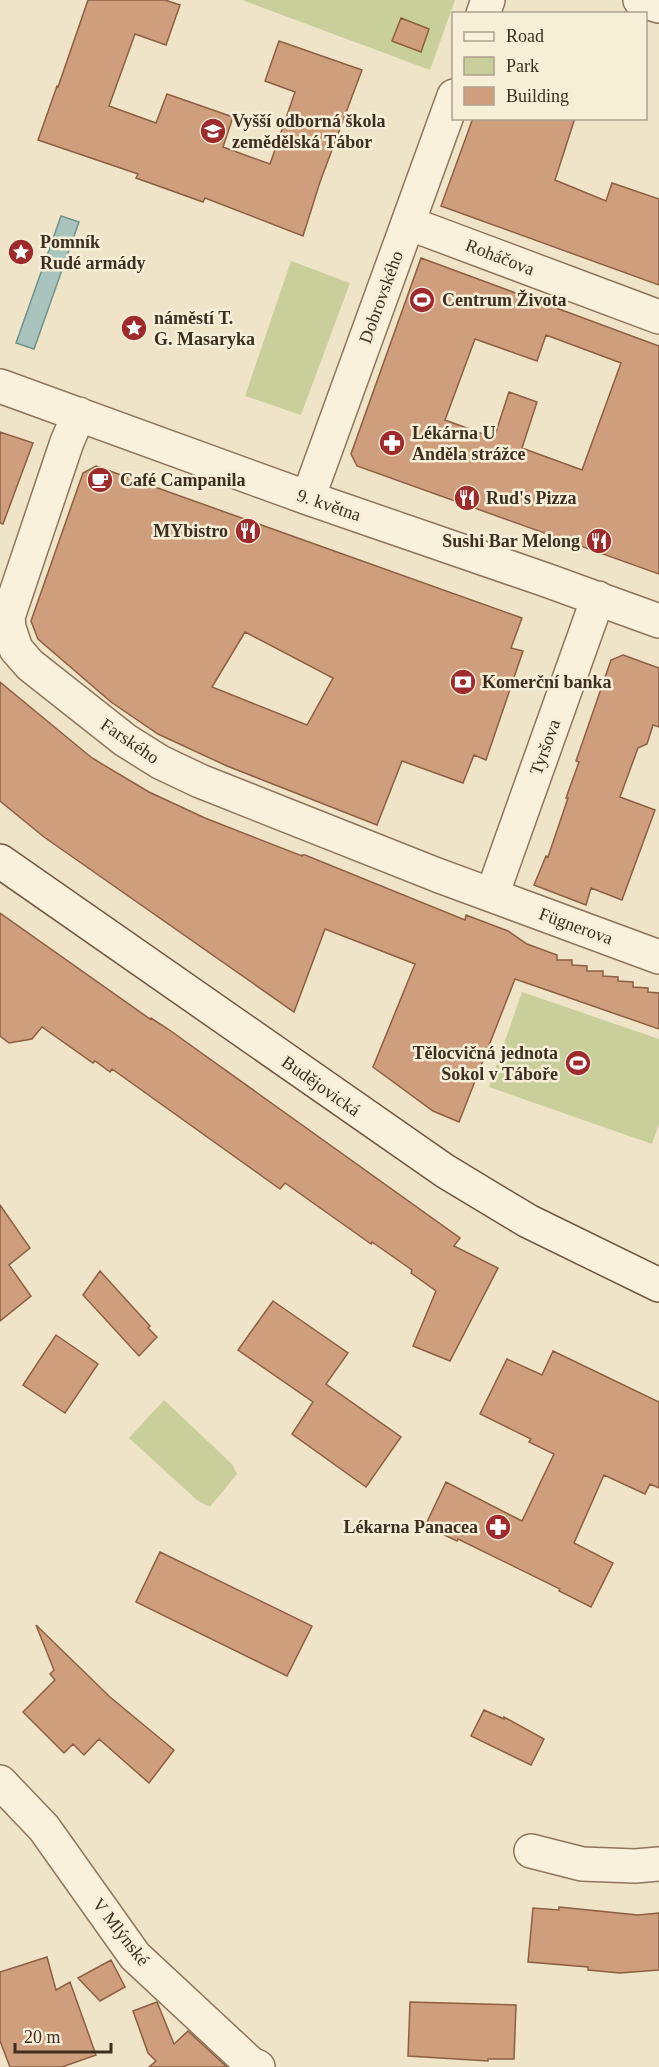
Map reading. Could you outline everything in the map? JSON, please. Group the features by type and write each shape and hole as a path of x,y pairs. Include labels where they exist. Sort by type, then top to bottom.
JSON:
{"street":[{"path":"640,0 659,6"},
{"name":"Dobrovského","path":"308,498 452,99"},
{"name":"Roháčova","path":"408,223 659,317"},
{"name":"9. května","path":"0,386 308,498 659,621"},
{"name":"Farského","path":"79,414 52,485 8,617 16,649 30,665 125,740 160,762 221,789 492,895"},
{"name":"Tyršova","path":"492,895 598,598"},
{"name":"Budějovická","path":"0,861 445,1171 528,1221 659,1285"},
{"name":"Fügnerova","path":"492,895 659,957"},
{"name":"V Mlýnské","path":"0,1782 44,1828 135,1956 250,2063 258,2067"},
{"path":"531,1851 582,1864 635,1866 659,1864"}],"green space":[{"path":"242,0 455,0 430,70"},
{"path":"291,261 350,283 301,415 245,396"},
{"name":"Tělocvičná jednota Sokol v Táboře","path":"522,992 659,1039 659,1124 652,1144 489,1087"},
{"path":"164,1400 232,1464 237,1474 210,1507 198,1501 129,1438"}],"water":[{"path":"61,216 79,222 34,349 16,343"}],"building":[{"path":"88,0 165,0 180,5 166,45 135,34 109,106 156,123 167,94 233,117 223,147 270,164 295,92 265,81 279,41 362,70 320,182 303,236 205,198 203,202 136,178 138,174 38,140"},
{"path":"401,18 429,29 421,52 392,41"},
{"path":"472,120 574,120 555,180 606,201 612,183 659,199 659,285 441,206"},
{"path":"421,258 659,346 659,574 357,466 351,454","holes":["546,335 621,363 582,470 522,448 537,402 509,392 494,438 445,420 475,339 537,361"]},
{"path":"0,432 33,443 3,524 0,523"},
{"path":"96,466 522,618 511,648 523,651 486,760 474,755 463,783 402,761 377,825 227,766 158,734 111,702 38,639 31,621 83,473","holes":["245,632 333,678 307,725 212,687"]},
{"path":"623,655 659,668 659,727 653,725 647,744 638,748 620,797 655,810 622,900 591,888 586,905 534,885 546,856 548,857 579,762 576,761 611,660"},
{"path":"0,682 92,758 149,792 205,818 302,856 305,855 465,920 466,915 508,931 527,944 557,955 557,960 572,960 572,965 587,966 587,971 603,971 603,976 618,977 618,981 633,982 633,987 648,988 648,992 659,993 659,1029 515,979 459,1122 433,1111 373,1067 415,964 325,929 294,1012 44,837 0,801"},
{"path":"0,913 150,1019 168,1029 460,1238 454,1246 498,1268 450,1361 413,1346 436,1291 411,1273 412,1270 285,1183 280,1189 112,1069 110,1072 95,1061 93,1063 42,1027 32,1039 9,1043 0,1036"},
{"path":"0,1205 30,1248 9,1265 31,1296 0,1321"},
{"path":"100,1271 150,1326 148,1328 157,1337 139,1356 83,1295"},
{"path":"273,1301 348,1353 326,1384 401,1437 366,1487 292,1434 313,1402 238,1350"},
{"path":"56,1335 98,1364 65,1413 23,1385"},
{"path":"553,1351 659,1402 659,1488 650,1484 645,1494 604,1475 574,1543 613,1563 591,1607 559,1591 560,1589 458,1539 457,1541 425,1526 446,1482 522,1521 554,1454 529,1442 531,1439 480,1414 507,1359 542,1375"},
{"path":"160,1552 312,1626 287,1676 136,1602"},
{"path":"36,1625 110,1697 174,1750 149,1783 99,1739 84,1755 73,1744 64,1753 23,1712 55,1680 50,1674 54,1670"},
{"path":"484,1710 504,1719 504,1717 544,1739 531,1765 471,1736"},
{"path":"559,1907 638,1915 659,1913 659,1970 620,1973 588,1970 588,1967 528,1962 533,1908 559,1910"},
{"path":"47,1957 56,1990 70,1982 96,2055 62,2067 10,2067 0,2041 0,1972"},
{"path":"111,1960 125,1987 100,2001 78,1978"},
{"path":"157,2002 174,2044 188,2031 227,2067 149,2067 156,2061 148,2053 133,2011"},
{"path":"410,2002 516,2005 514,2059 488,2059 488,2061 408,2056"}],"place":[{"name":"Vyšší odborná škola zemědělská Tábor","path":"213,131"},
{"name":"Pomník Rudé armády","path":"21,252"},
{"name":"Centrum Života","path":"422,300"},
{"name":"náměstí T. G. Masaryka","path":"134,328"},
{"name":"Lékárna U Anděla strážce","path":"392,443"},
{"name":"Café Campanila","path":"100,480"},
{"name":"Rud's Pizza","path":"467,498"},
{"name":"MYbistro","path":"248,531"},
{"name":"Sushi Bar Melong","path":"599,541"},
{"name":"Komerční banka","path":"463,682"},
{"name":"Tělocvičná jednota Sokol v Táboře","path":"578,1063"},
{"name":"Lékarna Panacea","path":"498,1527"}]}
